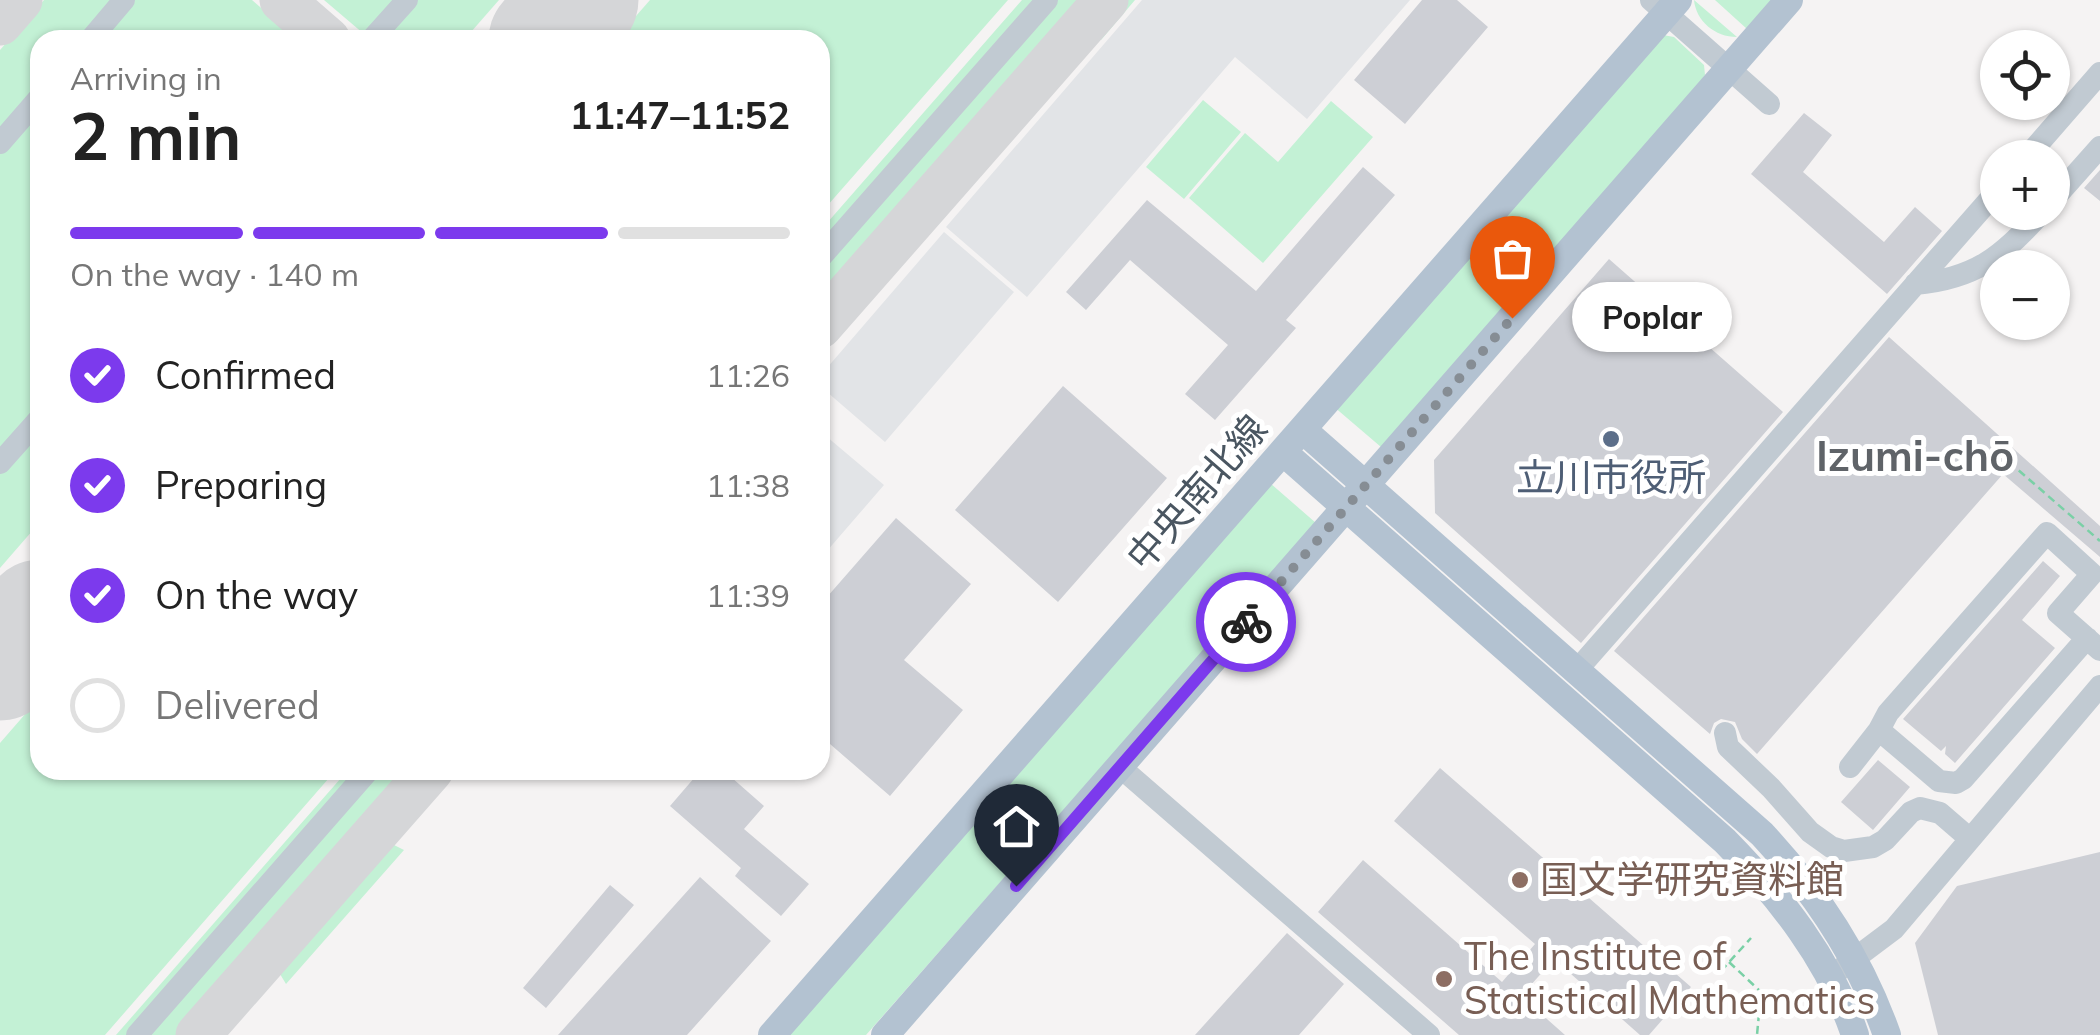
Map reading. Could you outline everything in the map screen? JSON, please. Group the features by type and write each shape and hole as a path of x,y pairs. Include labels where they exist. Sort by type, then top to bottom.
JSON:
{"main road":[{"path":"885,1035 1789,0"},
{"name":"中央南北線","path":"772,1035 1303,430 1665,4"},
{"path":"1303,430 1762,834 1806,884 1854,959 1887,1035"},
{"path":"1283,452 1726,842 1799,927 1830,977 1855,1035"}],"street":[{"path":"98,30 124,0"},
{"path":"380,30 406,0"},
{"path":"830,247 1048,0"},
{"path":"1665,4 1770,104"},
{"path":"2042,140 2100,73"},
{"path":"0,143 30,108"},
{"path":"2070,180 2100,147"},
{"path":"1577,670 1980,211"},
{"path":"1916,284 1942,282 1988,264 2025,230"},
{"path":"0,463 30,429"},
{"path":"1850,767 1888,712 2047,533 2096,574 2058,613 2093,644 2021,713 1963,779 1956,783 1939,781 1879,730"},
{"path":"1830,977 1894,929 2100,686"},
{"path":"2021,713 2052,741"},
{"path":"1725,733 1728,748 1817,838 1844,850 1873,847 1920,808 1940,814 1969,838"},
{"path":"1120,767 1264,882 1429,1035"},
{"path":"136,1035 361,780"}],"path":[{"path":"2009,462 2100,541"},
{"path":"1721,971 1752,938"},
{"path":"1729,962 1761,992 1757,1035"}],"shaded area":[{"path":"1142,0 1410,0 1307,119 1235,57 1027,297 946,227"},
{"path":"944,232 1014,292 885,442 830,395 830,364"},
{"path":"830,439 884,485 830,547"}],"green space":[{"path":"44,0 252,0 286,30 30,30 30,534 0,568 0,50"},
{"path":"324,0 499,0 473,30 359,30"},
{"path":"650,0 1008,0 830,203 830,30 624,30"},
{"path":"1022,0 1038,0 830,239 830,220"},
{"path":"1051,0 1083,0 830,288 830,253"},
{"path":"1114,0 1135,0 1101,40 1088,30"},
{"path":"1694,0 1737,37 1708,26 1698,15"},
{"path":"1715,0 1773,0 1747,29"},
{"path":"1663,35 1674,37 1704,65 1705,75 1696,89 1381,447 1333,406"},
{"path":"1079,42 1090,51 1042,104 1032,94"},
{"path":"1203,100 1241,132 1184,199 1146,167"},
{"path":"1331,101 1373,137 1263,263 1189,198 1245,133 1278,162"},
{"path":"1022,106 1033,116 986,169 975,159"},
{"path":"964,174 974,183 936,227 925,218"},
{"path":"1270,483 1316,523 866,1035 785,1035"},
{"path":"30,708 30,780 327,780 105,1035 0,1035 0,743"},
{"path":"339,780 355,780 132,1035 116,1035"},
{"path":"365,780 400,780 177,1035 142,1035"},
{"path":"392,844 404,850 286,984 280,974 282,954 377,846"}],"building":[{"path":"1422,0 1457,0 1488,27 1405,124 1354,80"},
{"path":"1804,113 1832,135 1803,172 1884,242 1915,207 1942,231 1887,294 1751,174"},
{"path":"1363,167 1395,195 1286,320 1296,328 1215,420 1185,394 1228,345 1130,260 1086,310 1066,292 1147,200 1256,291"},
{"path":"2100,170 2100,201 2084,188"},
{"name":"立川市役所","path":"1609,259 1783,412 1581,643 1435,513 1434,460"},
{"path":"1889,337 2100,526 2100,557 2003,474 1757,754 1742,739 1735,722 1721,719 1714,723 1710,734 1614,651"},
{"path":"1063,386 1167,478 1058,602 955,510"},
{"path":"896,518 971,584 904,660 963,710 890,796 830,744 830,594"},
{"path":"2043,561 2060,576 2022,620 2055,648 1955,763 1945,754 1946,746 1941,751 1903,719"},
{"path":"1878,760 1910,787 1873,830 1841,802"},
{"path":"1440,768 1691,987 1649,1035 1640,1035 1554,959 1521,996 1565,1035 1459,1035 1318,912 1363,860 1502,982 1535,944 1394,821"},
{"path":"692,780 734,780 764,806 744,829 809,884 781,916 735,876 741,868 670,806"},
{"path":"2100,852 2100,1035 1938,1035 1915,943 1957,886"},
{"path":"700,877 771,941 687,1035 558,1035"},
{"path":"610,885 634,905 546,1008 523,988"},
{"path":"1287,933 1344,984 1299,1035 1195,1035"}],"taxiway":[{"path":"0,23 20,0"},
{"path":"282,0 316,30"},
{"path":"830,315 1106,0"},
{"path":"198,1035 422,780"}],"runway":[{"path":"555,30 581,0"},
{"path":"0,663 30,628"}],"way so far":[{"path":"1246,622 1512,318"}],"place":[{"name":"Poplar","path":"1512,318"},
{"name":"立川市役所","path":"1611,439"},
{"name":"国文学研究資料館","path":"1520,880"},
{"name":"The Institute of Statistical Mathematics","path":"1444,979"}],"district":[{"name":"Izumi-chō","path":"1915,456"}],"route":[{"path":"1016,886 1246,622"}]}
